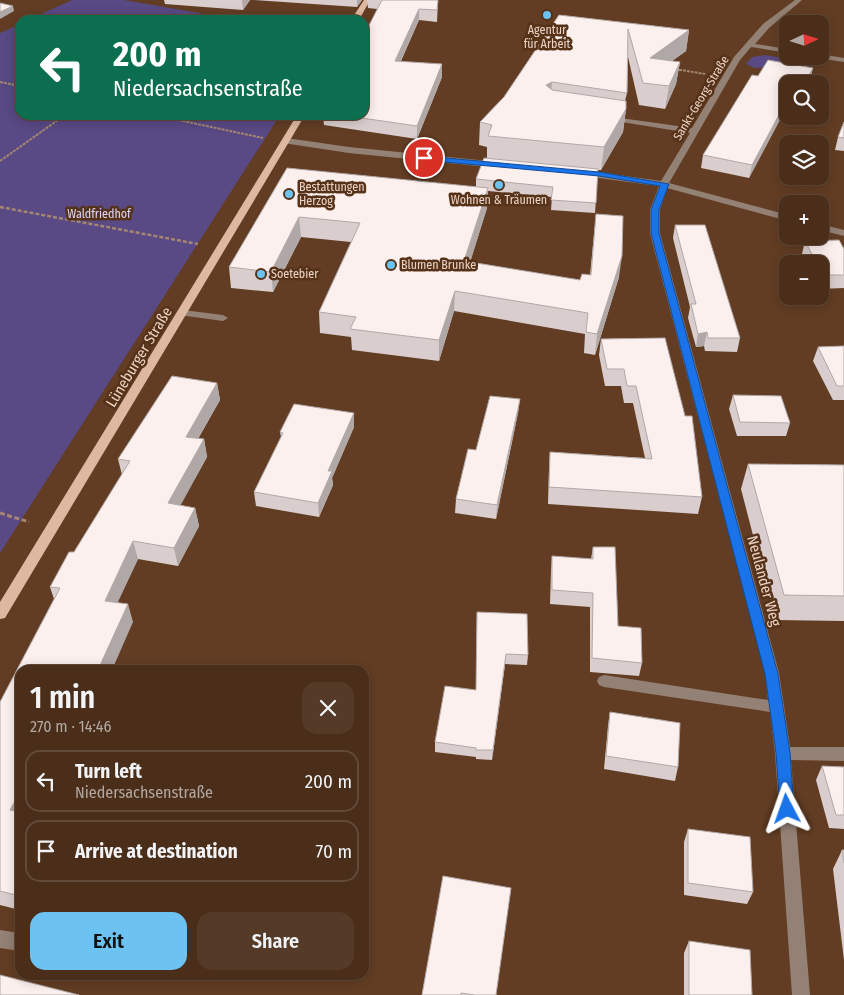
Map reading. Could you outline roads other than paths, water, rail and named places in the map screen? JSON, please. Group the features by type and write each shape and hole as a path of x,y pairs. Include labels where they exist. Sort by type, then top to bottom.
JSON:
{"main road":[{"path":"358,15 367,0"},
{"name":"Lüneburger Straße","path":"0,614 299,120"}],"street":[{"name":"Sankt-Georg-Straße","path":"664,184 693,131 737,59 785,7 798,0"},
{"path":"750,45 779,50"},
{"path":"829,58 844,60"},
{"path":"598,116 693,131"},
{"path":"286,142 512,166"},
{"path":"570,171 664,184 779,216"},
{"name":"Neulander Weg","path":"664,184 655,210 655,233 772,674 783,753 801,995"},
{"path":"829,229 844,233"},
{"path":"183,313 223,318"},
{"path":"604,681 776,707"},
{"path":"783,753 844,754"},
{"path":"0,938 15,941"}],"place":[{"name":"Agentur für Arbeit","path":"547,15"},
{"name":"Wohnen & Träumen","path":"499,185"},
{"name":"Bestattungen Herzog","path":"289,194"},
{"name":"Blumen Brunke","path":"391,265"},
{"name":"Soetebier","path":"261,274"}],"park label":[{"name":"Waldfriedhof","path":"99,214"}]}
